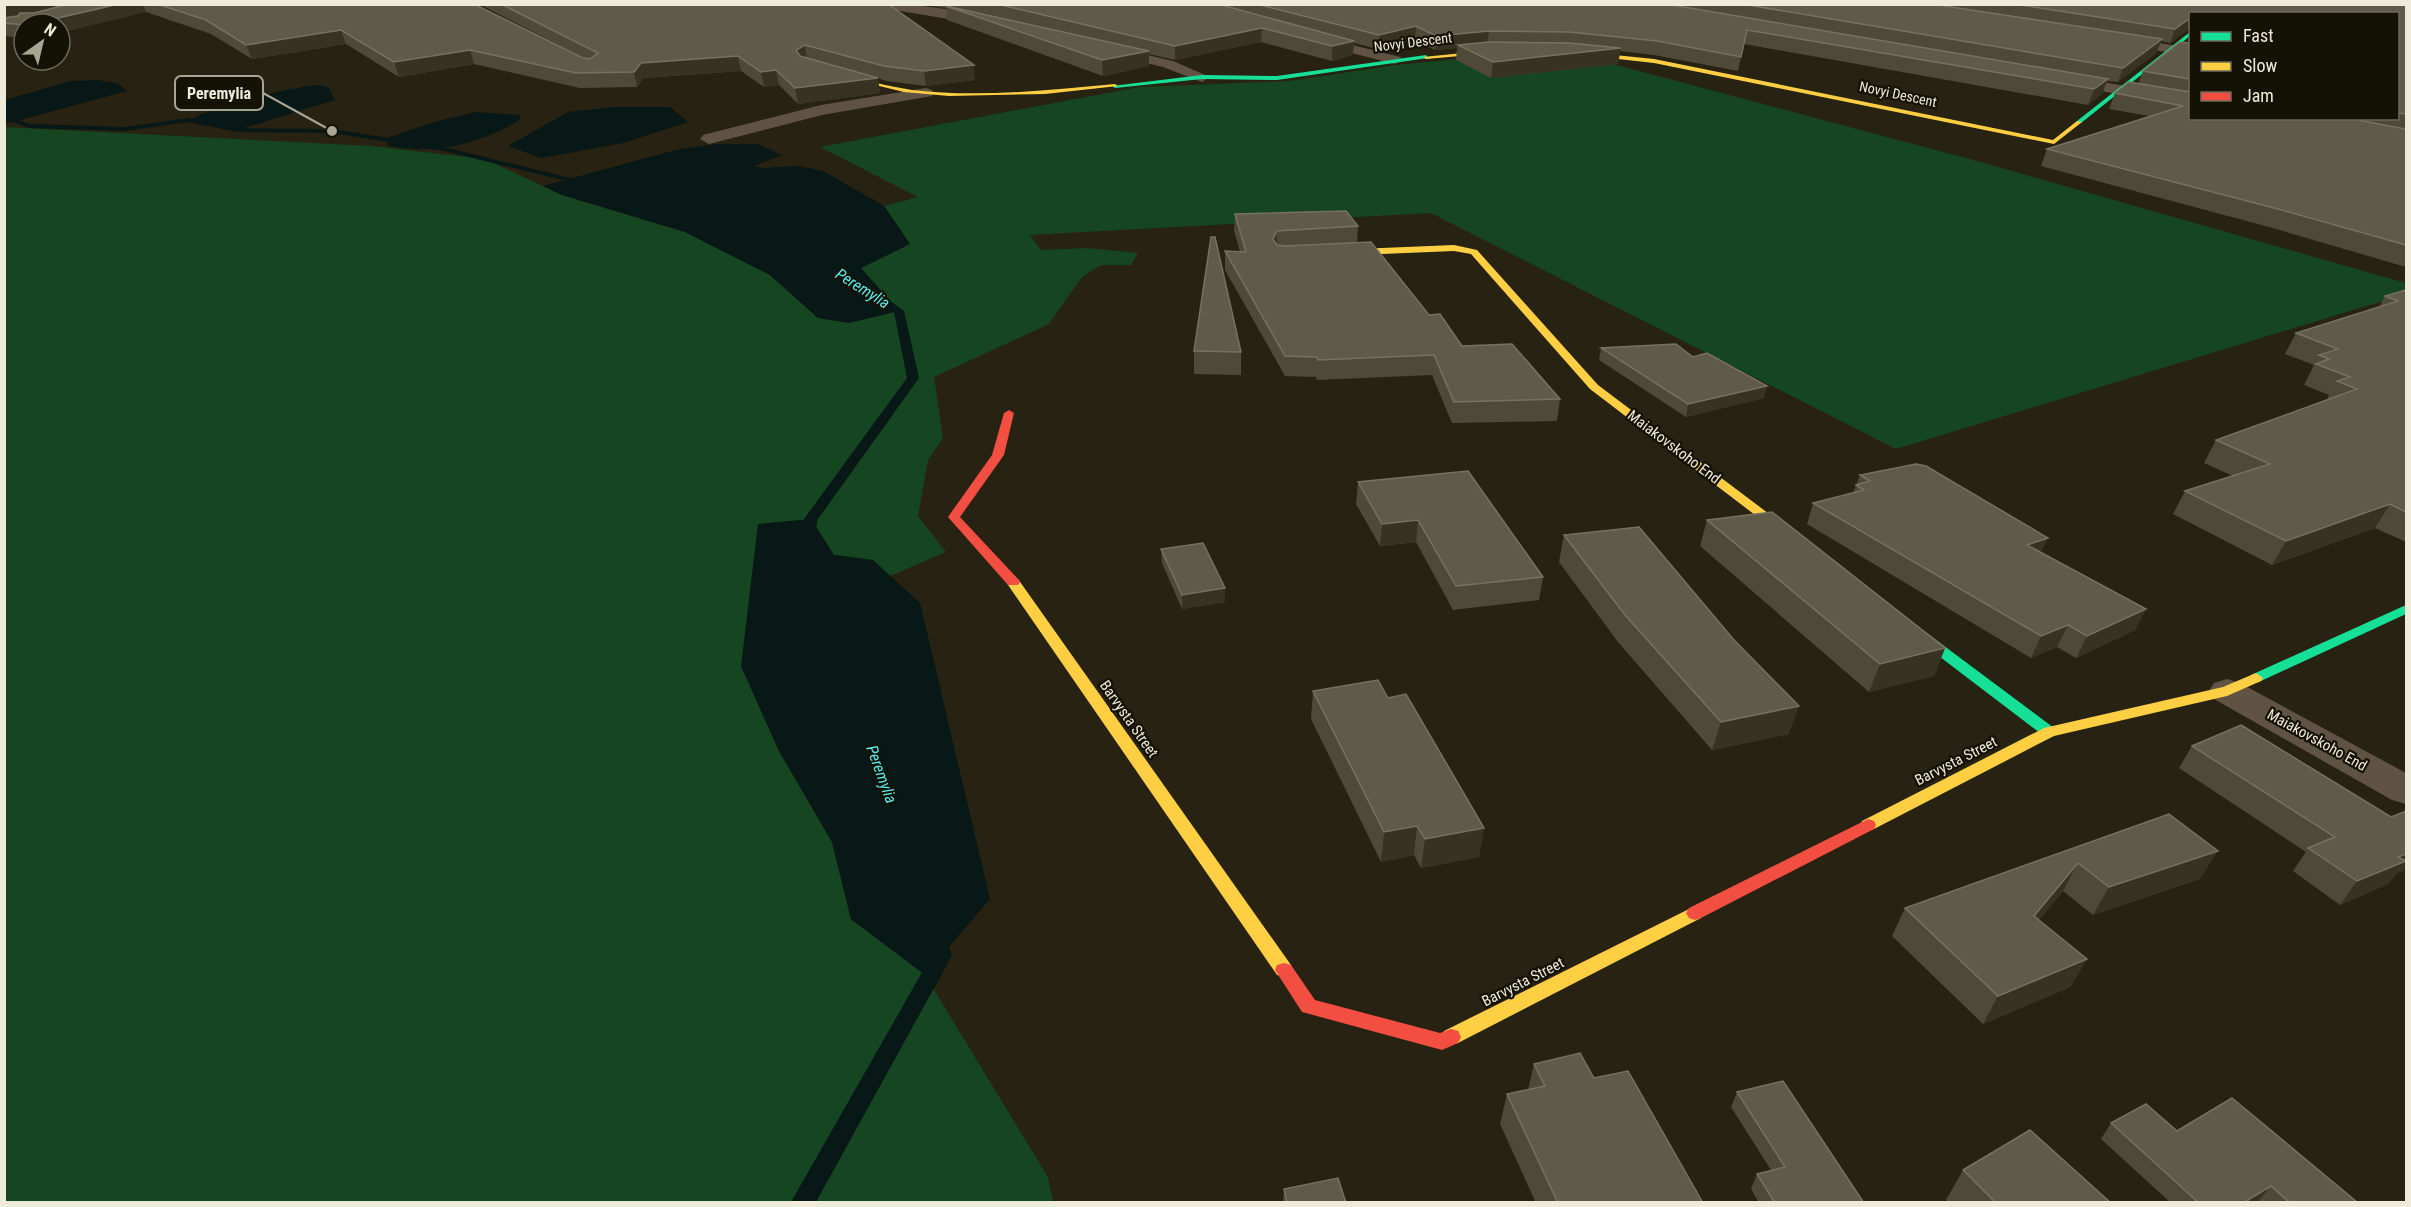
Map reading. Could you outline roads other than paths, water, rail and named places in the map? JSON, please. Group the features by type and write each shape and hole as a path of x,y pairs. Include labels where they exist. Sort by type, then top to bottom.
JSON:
{"street":[{"path":"882,4 959,15 1005,26"},
{"path":"1292,34 1395,60"},
{"path":"2120,90 2189,35"},
{"path":"2103,38 2189,52"},
{"path":"1086,45 1168,64 1202,77"},
{"name":"Novyi Descent","path":"826,71 885,87 926,93 1062,91 1202,77 1277,78 1395,60 1516,51"},
{"name":"Novyi Descent","path":"1557,52 1654,61 2054,142 2120,90"},
{"path":"2049,78 2189,102"},
{"path":"709,139 821,110 926,93"},
{"name":"Maiakovskoho End","path":"1318,254 1454,248 1474,252 1594,387 1811,552"},
{"name":"Barvysta Street","path":"1009,413 998,454 954,517 1005,570 1309,1006 1442,1042 2049,732 2227,691 2406,609"},
{"path":"1897,617 2049,732"},
{"name":"Maiakovskoho End","path":"2227,691 2406,790"}],"water":[{"path":"97,80 117,83 127,91 5,124 5,100 71,81"},
{"path":"319,85 329,88 335,100 238,130 188,122 212,110 291,89"},
{"path":"615,107 670,107 688,122 623,143 541,158 508,146 568,112"},
{"path":"476,112 519,115 521,119 490,135 457,145 423,149 388,146 387,138 434,122"},
{"path":"716,144 757,144 782,155 754,166 762,168 798,166 823,171 884,206 910,244 861,268 899,311 849,323 818,318 770,275 685,232 562,195 543,186 676,150"},
{"path":"811,519 834,555 873,560 920,603 990,899 925,975 851,919 832,842 779,751 741,666 758,524"}],"waterway":[{"name":"Peremylia","path":"4,116 29,126 125,129 188,120 238,130 332,131 444,149 583,182"},
{"name":"Peremylia","path":"808,538 811,519 913,378 899,311 882,300"},
{"name":"Peremylia","path":"803,1202 942,955 937,937"}],"place":[{"name":"Peremylia","path":"332,131"}]}
